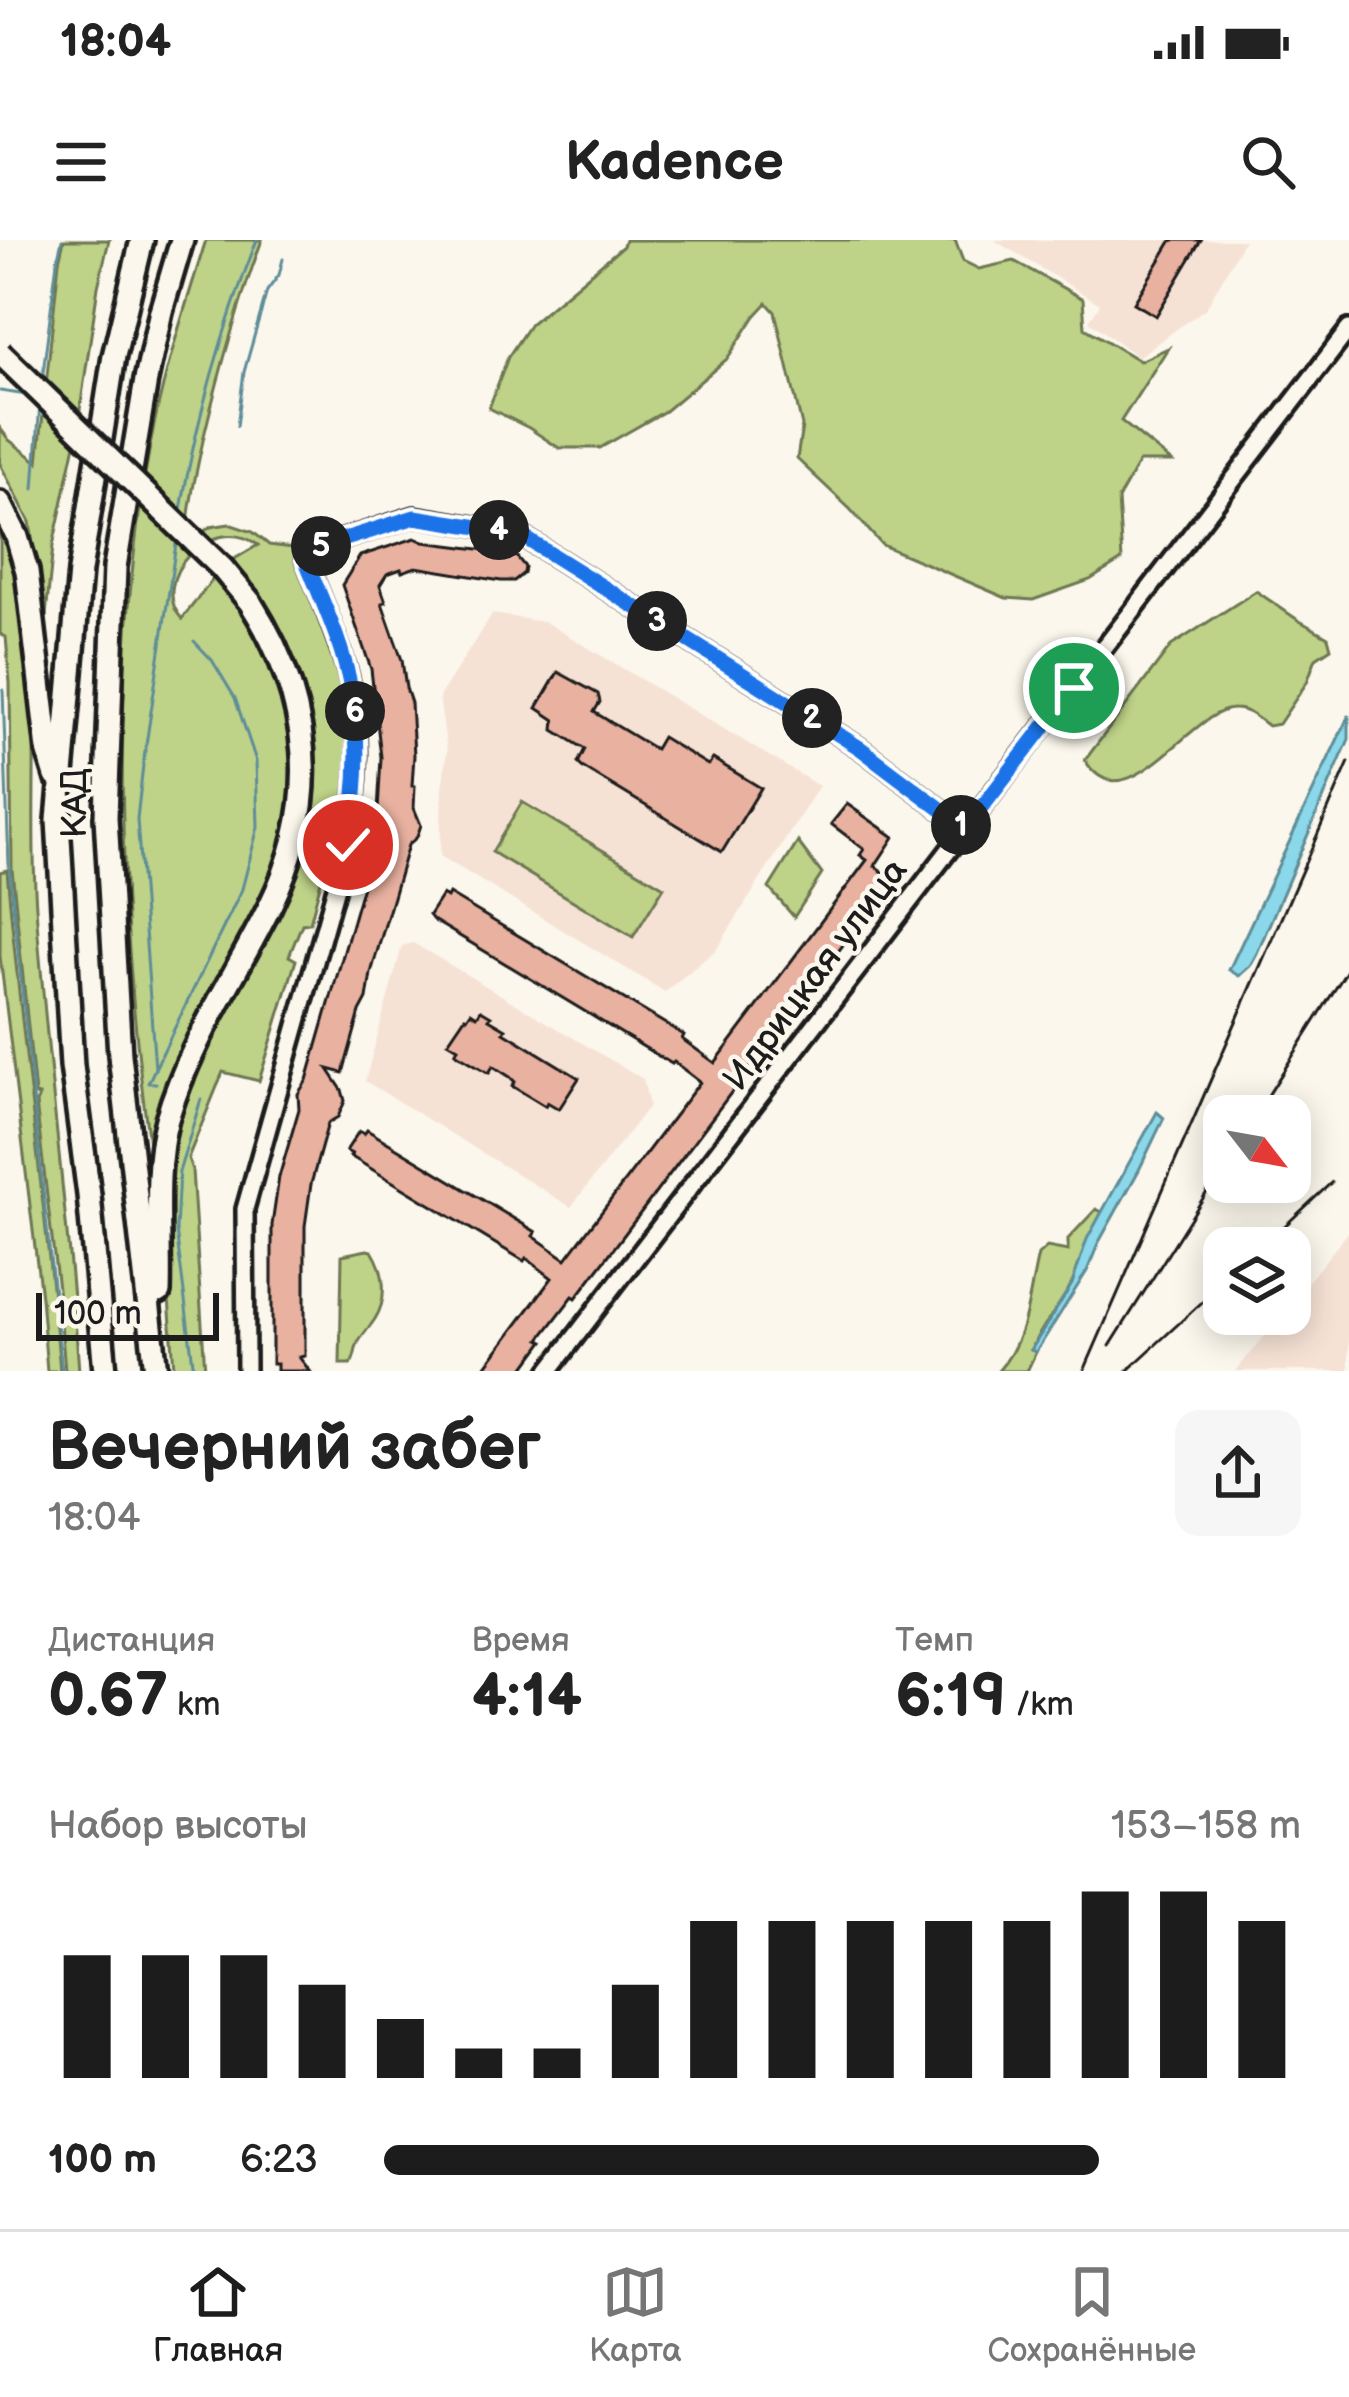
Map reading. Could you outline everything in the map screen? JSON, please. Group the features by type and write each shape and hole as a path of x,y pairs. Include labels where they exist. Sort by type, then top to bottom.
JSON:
{"highway":[{"name":"КАД","path":"105,1371 72,1066 59,787 80,571 114,356 142,240"},
{"name":"КАД","path":"156,1363 120,1055 106,817 115,567 146,380 182,240"},
{"path":"0,353 222,568 268,632 293,690 304,763 303,798 290,856 272,902 187,1062 166,1123 159,1160 156,1363"},
{"path":"0,502 27,571 48,750 59,787"}],"street":[{"name":"Идрицкая улица","path":"549,1371 1349,329"},
{"path":"246,1371 245,1209 355,807 357,737 349,679 305,558 307,551 415,517 517,533 860,748 966,828"}],"shaded area":[{"path":"994,240 1244,240 1206,308 1138,357 1089,321 1100,304"},
{"path":"492,614 545,622 819,786 717,949 665,992 440,856 447,751 439,697"},
{"path":"413,943 643,1079 649,1106 571,1207 365,1081 402,946"},
{"path":"1349,1231 1349,1371 1236,1371 1265,1335 1311,1335 1311,1278"}],"green space":[{"path":"64,240 109,240 43,617 30,522 0,464 0,428 38,462"},
{"path":"206,240 262,240 210,411 186,545 210,527 229,524 253,532 269,545 293,548 302,558 343,678 352,762 344,839 332,839 310,923 302,924 289,956 296,960 259,1081 223,1072 188,1158 205,1371 174,1371 165,1217 175,1124 202,1051 291,885 310,822 314,789 311,722 294,658 275,619 231,561 258,545 221,536 204,543 178,570 173,603 182,619 216,575 262,633 296,740 293,827 153,1155 139,1062 125,879 122,788 129,605 154,425"},
{"path":"625,240 955,240 963,261 979,269 1014,261 1083,299 1085,328 1140,361 1168,348 1121,421 1172,462 1139,462 1118,499 1122,560 1090,580 1033,600 1006,598 882,545 797,459 802,426 775,312 767,303 727,359 665,411 600,448 559,448 489,408 508,357 530,324"},
{"path":"0,528 16,573 31,667 36,907 79,1371 65,1371 12,869 10,683 6,637 0,634"},
{"path":"1256,591 1328,637 1331,648 1316,658 1307,682 1279,724 1268,726 1239,709 1217,714 1139,773 1119,781 1101,777 1085,760 1171,646"},
{"path":"522,802 664,887 633,937 492,852"},
{"path":"798,842 822,874 794,917 769,888"},
{"path":"7,870 60,1371 47,1371 0,956 0,872"},
{"path":"1096,1209 1102,1212 1076,1274 1035,1341 1031,1350 1036,1352 1027,1371 998,1371 1021,1331 1038,1255 1047,1247 1068,1251 1068,1239"},
{"path":"367,1250 380,1267 382,1303 351,1364 340,1364 342,1255"}],"water":[{"path":"1349,715 1349,739 1257,953 1239,976 1229,970"},
{"path":"1157,1112 1164,1118 1087,1271 1036,1352 1031,1350 1072,1284 1087,1239"}],"building":[{"path":"1172,240 1201,240 1156,316 1134,303"},
{"path":"415,538 502,552 517,557 525,567 514,581 501,581 416,567 387,574 380,585 411,703 412,786 421,825 408,845 343,1073 328,1069 345,1101 338,1117 328,1123 305,1226 305,1356 299,1357 310,1371 277,1371 277,1364 272,1364 272,1225 279,1177 299,1109 298,1094 307,1080 377,837 374,822 381,757 371,669 342,585 360,556"},
{"path":"558,672 598,694 600,702 594,712 655,749 662,737 708,765 713,759 761,788 722,852 578,763 585,749 554,730 555,720 537,708"},
{"path":"847,804 894,837 875,866 887,875 883,879 889,884 779,1030 775,1027 763,1043 767,1045 540,1339 544,1341 522,1371 482,1371 552,1278 526,1258 350,1156 346,1151 359,1131 367,1130 536,1232 533,1236 566,1259 700,1082 429,915 442,895 447,898 449,894 684,1035 682,1039 715,1063 867,860 860,855 864,849 831,824"},
{"path":"481,1010 504,1032 579,1078 559,1109 512,1086 515,1082 493,1066 489,1073 455,1053 458,1048 448,1042 465,1017 471,1012 477,1016"}],"waterway":[{"path":"42,381 62,240"},
{"path":"180,515 211,376 257,240"},
{"path":"237,426 244,372 267,291 283,259"},
{"path":"0,391 27,395"},
{"path":"34,489 40,402"},
{"path":"155,1069 137,819 177,537"},
{"path":"156,1083 148,1083 242,889 258,827 256,761 235,698 194,641"},
{"path":"3,690 9,866 62,1371"},
{"path":"194,1371 176,1230 179,1172 201,1099"}],"railway":[{"path":"1084,1371 1349,762"},
{"path":"1268,1095 1349,967"},
{"path":"1284,1227 1332,1182"},
{"path":"1110,1346 1203,1198"},
{"path":"1127,1371 1203,1301"}],"route":[{"path":"348,845 358,761 355,710 337,640 305,558 307,551 415,517 517,533 860,748 966,828 1074,688"}]}
